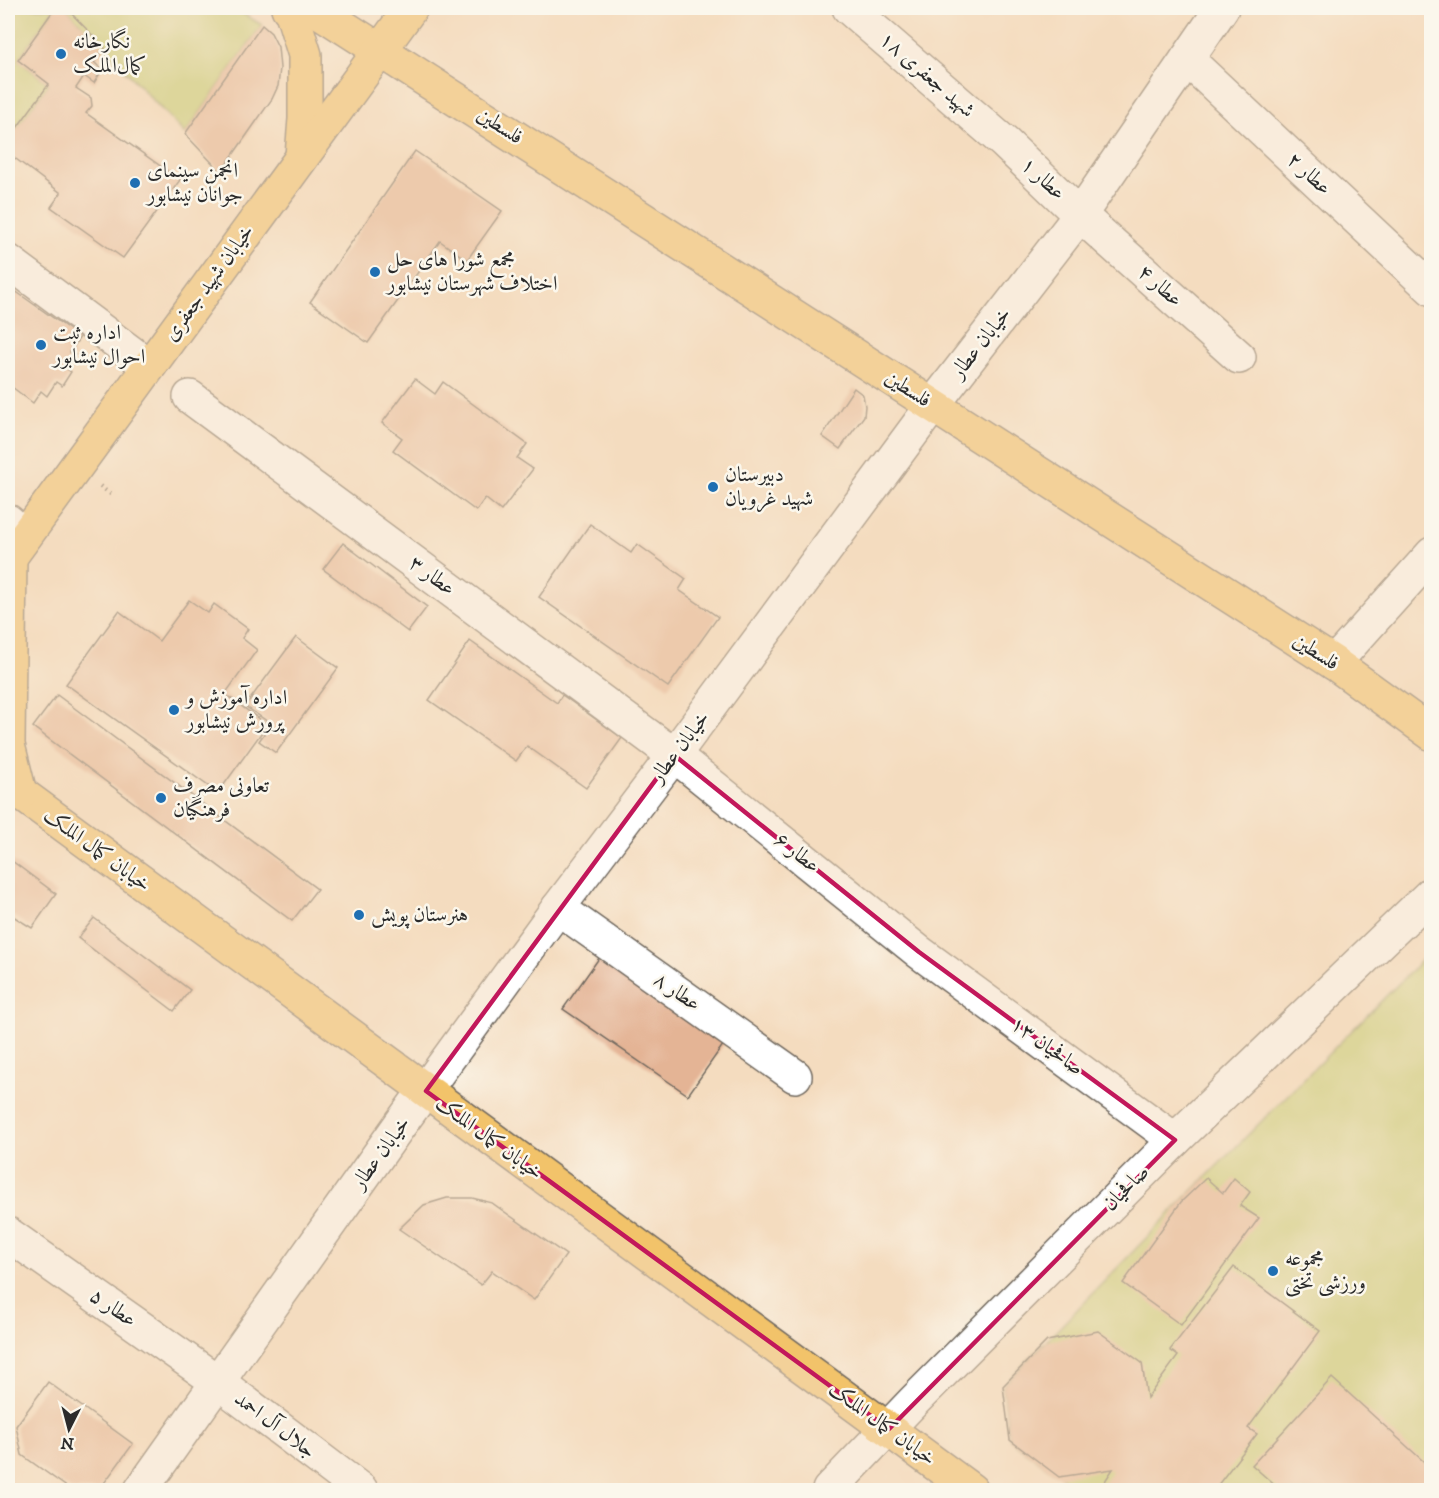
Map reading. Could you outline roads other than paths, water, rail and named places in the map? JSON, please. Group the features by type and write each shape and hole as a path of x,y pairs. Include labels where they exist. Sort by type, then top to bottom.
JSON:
{"main road":[{"path":"288,8 292,13 305,55 305,119 302,156"},
{"name":"فلسطین","path":"314,8 1334,663 1431,734"},
{"name":"خیابان شهید جعفری","path":"13,543 149,366 411,8"},
{"path":"12,789 8,745 13,543"},
{"name":"خیابان کمال الملک","path":"12,789 971,1491"}],"street":[{"name":"شهید جعفری ۱۸","path":"849,8 1005,143"},
{"name":"خیابان عطار","path":"141,1491 558,908 933,405 1080,215 1222,8"},
{"name":"عطار ۲","path":"1187,58 1431,289"},
{"name":"عطار ۱","path":"1005,143 1080,215"},
{"name":"عطار ۴","path":"1080,215 1239,357"},
{"path":"8,261 149,366"},
{"name":"عطار ۳","path":"190,397 674,755"},
{"path":"1334,663 1431,554"},
{"name":"عطار ۶","path":"674,755 919,952"},
{"name":"صافحیان","path":"829,1491 1174,1140 1431,893"},
{"name":"عطار ۸","path":"558,908 795,1076"},
{"name":"صافحیان ۱۳","path":"919,952 1174,1140"},
{"name":"عطار ۵","path":"8,1234 218,1382"},
{"name":"جلال آل احمد","path":"218,1382 361,1491"}],"place":[{"name":"نگارخانه کمال‌الملک","path":"61,54"},
{"name":"انجمن سینمای جوانان نیشابور","path":"135,183"},
{"name":"مجمع شورا های حل اختلاف شهرستان نیشابور","path":"375,272"},
{"name":"اداره ثبت احوال نیشابور","path":"41,345"},
{"name":"دبیرستان شهید غرویان","path":"713,487"},
{"name":"اداره آموزش و پرورش نیشابور","path":"174,710"},
{"name":"تعاونی مصرف فرهنگیان","path":"161,798"},
{"name":"هنرستان پویش","path":"359,915"},
{"name":"مجموعه ورزشی تختی","path":"1273,1271"}]}
